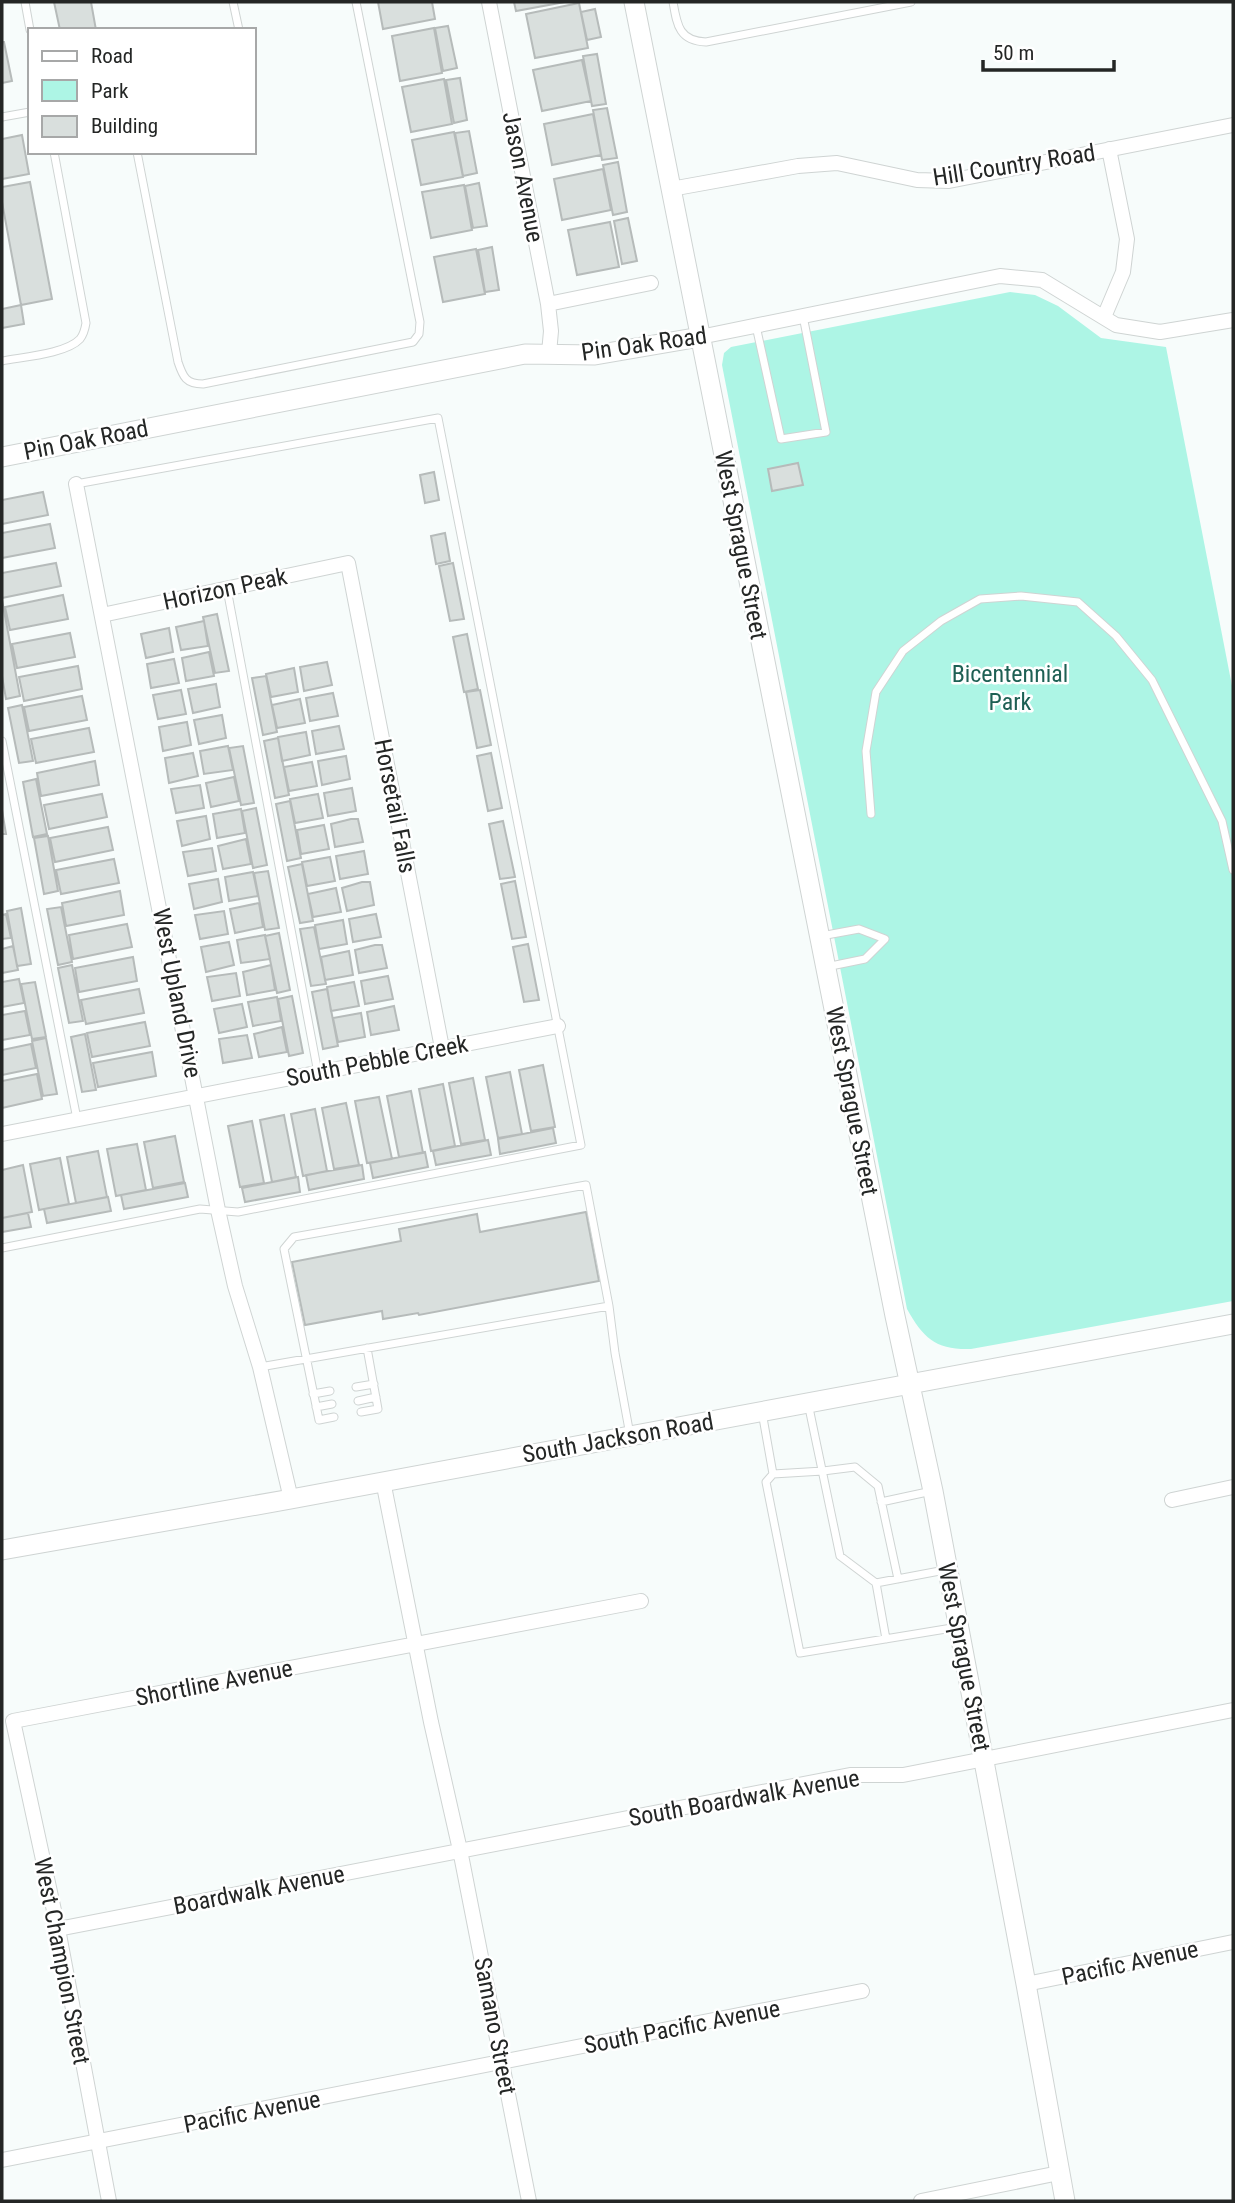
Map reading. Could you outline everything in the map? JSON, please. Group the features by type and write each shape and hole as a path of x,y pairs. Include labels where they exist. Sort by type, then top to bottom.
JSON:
{"street":[{"name":"Jason Avenue","path":"489,2 548,304 551,331 549,353"},
{"name":"West Sprague Street","path":"634,2 908,1384 933,1491 1065,2201"},
{"name":"Hill Country Road","path":"671,189 798,166 837,163 917,180 948,180 1233,125"},
{"path":"1104,317 1123,272 1127,239 1109,149"},
{"name":"Pin Oak Road","path":"2,457 525,354 595,355 700,337 1000,276 1042,280 1116,325 1160,332 1233,320"},
{"path":"548,304 650,283"},
{"name":"West Upland Drive","path":"76,484 218,1210 235,1286 260,1367 291,1499"},
{"name":"Horizon Peak","path":"102,615 348,563"},
{"name":"Horsetail Falls","path":"348,563 442,1048"},
{"name":"South Pebble Creek","path":"2,1134 558,1026"},
{"name":"South Jackson Road","path":"2,1550 1233,1324"},
{"name":"Samano Street","path":"383,1481 415,1645 460,1850 529,2201"},
{"path":"1171,1500 1233,1487"},
{"name":"Shortline Avenue","path":"13,1721 640,1601"},
{"name":"South Boardwalk Avenue","path":"460,1850 850,1775 903,1775 1233,1710"},
{"name":"West Champion Street","path":"13,1721 58,1929 109,2201"},
{"name":"Boardwalk Avenue","path":"58,1929 460,1850"},
{"name":"Pacific Avenue","path":"1026,1984 1233,1942"},
{"name":"South Pacific Avenue","path":"502,2063 862,1991"},
{"name":"Pacific Avenue","path":"2,2160 502,2063"},
{"path":"921,2201 1059,2173"}],"lane":[{"path":"25,2 30,28"},
{"path":"233,2 239,28"},
{"path":"137,154 183,378 192,384 203,384 413,341 419,334 420,323 356,2"},
{"path":"673,2 681,32 688,39 706,42 911,2"},
{"path":"2,117 28,112"},
{"path":"2,361 74,344 82,336 86,323 54,154"},
{"path":"756,326 781,439 826,432 803,316"},
{"path":"2,1248 200,1209 238,1212 581,1145 438,418 76,484"},
{"path":"227,589 318,1073"},
{"path":"871,814 866,751 876,692 903,651 941,621 980,599 1021,596 1078,602 1116,636 1152,680 1222,821 1233,870"},
{"path":"2,741 77,1119"},
{"path":"819,937 859,929 885,939 865,960 825,967"},
{"path":"334,1417 319,1420 313,1394 284,1249 294,1237 586,1185 630,1435"},
{"path":"260,1367 609,1306"},
{"path":"361,1412 378,1409 367,1348"},
{"path":"356,1387 374,1384"},
{"path":"313,1394 330,1391"},
{"path":"358,1401 376,1397"},
{"path":"808,1403 840,1556 876,1583 886,1639"},
{"path":"316,1407 332,1404"},
{"path":"762,1411 773,1474"},
{"path":"898,1579 878,1486 855,1467 773,1474 766,1482 800,1653 958,1627"},
{"path":"881,1502 933,1491"},
{"path":"876,1583 947,1569"}],"green space":[{"name":"Bicentennial Park","path":"1010,292 1035,295 1058,306 1101,338 1166,347 1233,691 1233,1301 959,1349 932,1341 919,1328 907,1309 722,365 724,353 731,347"}],"building":[{"path":"54,2 91,2 96,28 60,28"},
{"path":"378,2 432,2 435,19 383,29"},
{"path":"514,2 565,2 516,11"},
{"path":"579,3 588,48 535,58 526,14"},
{"path":"595,9 601,37 587,40 581,12"},
{"path":"448,26 457,68 443,71 435,28"},
{"path":"434,28 442,73 400,81 392,36"},
{"path":"2,42 12,81 2,83"},
{"path":"597,54 606,104 592,106 583,56"},
{"path":"582,60 591,101 542,111 533,70"},
{"path":"460,78 467,120 454,123 446,80"},
{"path":"444,79 452,124 411,132 402,87"},
{"path":"607,108 617,158 602,160 593,110"},
{"path":"593,114 601,155 552,165 544,124"},
{"path":"469,131 477,173 463,176 455,133"},
{"path":"454,132 463,177 421,185 412,140"},
{"path":"22,135 29,174 2,179 2,139"},
{"path":"618,162 627,212 613,215 603,165"},
{"path":"603,169 611,210 562,220 554,179"},
{"path":"30,182 52,299 21,305 2,202 2,187"},
{"path":"479,183 487,226 473,228 465,186"},
{"path":"464,185 472,230 431,238 422,192"},
{"path":"628,218 637,261 622,264 614,221"},
{"path":"610,222 619,267 577,275 568,230"},
{"path":"492,247 499,290 485,292 478,250"},
{"path":"476,249 485,294 443,302 434,257"},
{"path":"21,305 24,324 2,328 2,309"},
{"path":"798,463 803,485 772,491 768,469"},
{"path":"434,472 439,500 425,503 420,475"},
{"path":"43,492 48,515 2,524 2,500"},
{"path":"50,524 55,548 2,558 2,533"},
{"path":"445,533 450,561 436,564 431,536"},
{"path":"56,563 61,586 2,598 2,573"},
{"path":"453,563 464,619 450,621 439,566"},
{"path":"63,595 68,619 10,630 5,607"},
{"path":"2,600 20,696 6,699 2,676"},
{"path":"217,614 229,671 215,673 203,617"},
{"path":"204,621 208,646 181,650 176,627"},
{"path":"169,628 173,652 146,658 141,634"},
{"path":"70,633 75,657 17,668 12,644"},
{"path":"467,634 478,689 464,692 453,637"},
{"path":"209,652 214,676 186,681 182,658"},
{"path":"174,659 179,683 151,688 147,664"},
{"path":"327,662 332,685 304,691 300,667"},
{"path":"78,666 82,689 24,701 19,677"},
{"path":"294,668 298,692 271,697 266,674"},
{"path":"266,676 277,732 263,735 252,678"},
{"path":"216,684 220,707 193,713 188,689"},
{"path":"181,690 186,714 158,719 153,695"},
{"path":"480,690 491,745 477,748 466,692"},
{"path":"333,693 338,716 310,721 306,698"},
{"path":"82,696 87,720 29,731 24,707"},
{"path":"300,699 305,723 277,728 272,705"},
{"path":"22,705 33,761 19,763 8,708"},
{"path":"222,715 226,738 199,744 194,720"},
{"path":"187,722 191,745 163,751 159,727"},
{"path":"339,726 344,749 316,754 312,731"},
{"path":"89,728 94,752 36,763 31,739"},
{"path":"306,732 310,755 282,761 278,737"},
{"path":"278,738 289,795 275,798 264,741"},
{"path":"228,746 233,770 204,774 200,751"},
{"path":"243,746 254,803 241,805 229,748"},
{"path":"193,753 198,776 169,783 165,758"},
{"path":"491,753 502,808 488,811 477,756"},
{"path":"346,756 350,779 322,785 318,761"},
{"path":"95,761 99,785 41,796 37,773"},
{"path":"312,762 317,786 289,791 284,767"},
{"path":"234,777 239,801 211,807 206,783"},
{"path":"36,779 47,834 33,837 23,782"},
{"path":"200,785 204,808 176,813 171,789"},
{"path":"352,788 356,811 328,816 324,793"},
{"path":"102,794 107,817 49,829 44,805"},
{"path":"318,794 323,818 295,823 290,799"},
{"path":"290,801 301,858 287,861 276,804"},
{"path":"256,808 267,865 253,868 242,811"},
{"path":"241,809 245,833 217,838 213,814"},
{"path":"2,810 6,834 2,834"},
{"path":"206,816 210,839 182,846 177,821"},
{"path":"358,819 363,842 335,847 331,824"},
{"path":"503,821 515,877 500,879 489,824"},
{"path":"324,825 329,849 301,854 297,830"},
{"path":"108,827 113,850 55,862 50,838"},
{"path":"48,836 58,891 44,894 34,838"},
{"path":"246,839 251,864 223,869 218,846"},
{"path":"212,848 216,871 188,876 183,852"},
{"path":"364,851 368,874 340,879 336,856"},
{"path":"330,857 335,881 307,886 302,862"},
{"path":"114,859 119,883 61,894 56,870"},
{"path":"302,864 313,921 300,923 288,867"},
{"path":"268,871 279,928 265,930 254,873"},
{"path":"253,872 258,896 229,901 225,877"},
{"path":"218,879 222,902 194,909 189,884"},
{"path":"515,881 526,937 512,939 501,884"},
{"path":"370,882 374,905 347,911 342,888"},
{"path":"336,888 341,912 313,917 308,894"},
{"path":"120,891 124,915 66,926 62,903"},
{"path":"259,903 263,927 235,933 230,909"},
{"path":"61,907 72,962 58,965 47,909"},
{"path":"21,908 31,964 17,966 7,911"},
{"path":"224,911 228,934 200,939 195,915"},
{"path":"6,914 11,938 2,939 2,915"},
{"path":"376,914 381,937 353,942 349,919"},
{"path":"343,920 347,944 319,949 315,925"},
{"path":"127,924 132,947 73,959 69,935"},
{"path":"314,927 326,984 311,986 300,929"},
{"path":"279,933 290,990 277,993 265,936"},
{"path":"265,935 270,959 241,963 237,940"},
{"path":"229,942 234,965 206,972 201,947"},
{"path":"528,944 539,1000 524,1002 513,947"},
{"path":"382,945 387,968 359,973 355,950"},
{"path":"13,946 18,970 2,973 2,949"},
{"path":"349,951 353,975 325,980 321,957"},
{"path":"133,957 137,981 79,992 75,968"},
{"path":"72,965 83,1021 69,1023 58,968"},
{"path":"271,965 275,990 247,995 243,972"},
{"path":"236,973 240,996 212,1001 207,977"},
{"path":"388,976 393,999 365,1004 361,981"},
{"path":"19,979 24,1003 2,1007 2,982"},
{"path":"35,982 46,1037 32,1039 21,984"},
{"path":"354,982 359,1006 331,1011 327,987"},
{"path":"139,989 144,1013 86,1024 81,1000"},
{"path":"327,989 338,1046 323,1049 312,992"},
{"path":"292,996 303,1053 289,1056 278,999"},
{"path":"277,997 281,1021 253,1026 248,1002"},
{"path":"242,1004 247,1027 219,1033 214,1009"},
{"path":"394,1006 399,1030 371,1035 367,1012"},
{"path":"25,1011 30,1035 2,1040 2,1015"},
{"path":"361,1013 365,1037 338,1042 333,1018"},
{"path":"145,1022 150,1046 92,1057 87,1033"},
{"path":"282,1027 287,1052 259,1057 254,1034"},
{"path":"85,1034 96,1090 82,1092 71,1037"},
{"path":"247,1035 252,1058 223,1063 219,1039"},
{"path":"46,1038 57,1094 43,1096 32,1041"},
{"path":"31,1044 36,1068 2,1075 2,1050"},
{"path":"152,1052 156,1076 98,1087 93,1063"},
{"path":"543,1065 555,1127 531,1131 519,1070"},
{"path":"510,1072 522,1134 498,1138 486,1077"},
{"path":"37,1074 42,1099 2,1108 2,1081"},
{"path":"473,1078 485,1140 461,1144 449,1083"},
{"path":"443,1084 455,1146 431,1151 419,1089"},
{"path":"411,1091 423,1153 399,1157 387,1096"},
{"path":"379,1097 392,1159 367,1163 355,1101"},
{"path":"346,1103 359,1165 334,1169 322,1108"},
{"path":"315,1109 327,1171 303,1176 291,1114"},
{"path":"284,1115 296,1177 272,1182 260,1120"},
{"path":"252,1121 264,1183 240,1187 228,1126"},
{"path":"553,1128 556,1143 500,1154 498,1139"},
{"path":"175,1136 184,1182 153,1188 144,1142"},
{"path":"488,1140 491,1155 436,1165 433,1151"},
{"path":"137,1144 146,1190 116,1196 107,1149"},
{"path":"98,1151 107,1197 76,1203 67,1157"},
{"path":"425,1152 428,1167 373,1178 370,1163"},
{"path":"60,1158 69,1204 39,1210 30,1164"},
{"path":"23,1165 32,1212 2,1218 2,1170"},
{"path":"362,1165 364,1179 309,1190 306,1175"},
{"path":"298,1177 300,1192 245,1202 242,1188"},
{"path":"185,1183 188,1197 124,1209 121,1195"},
{"path":"108,1197 111,1211 47,1223 44,1209"},
{"path":"586,1212 599,1281 419,1315 383,1319 382,1311 305,1325 292,1262 401,1241 399,1229 477,1214 480,1232"},
{"path":"28,1213 31,1227 2,1232 2,1218"}]}
